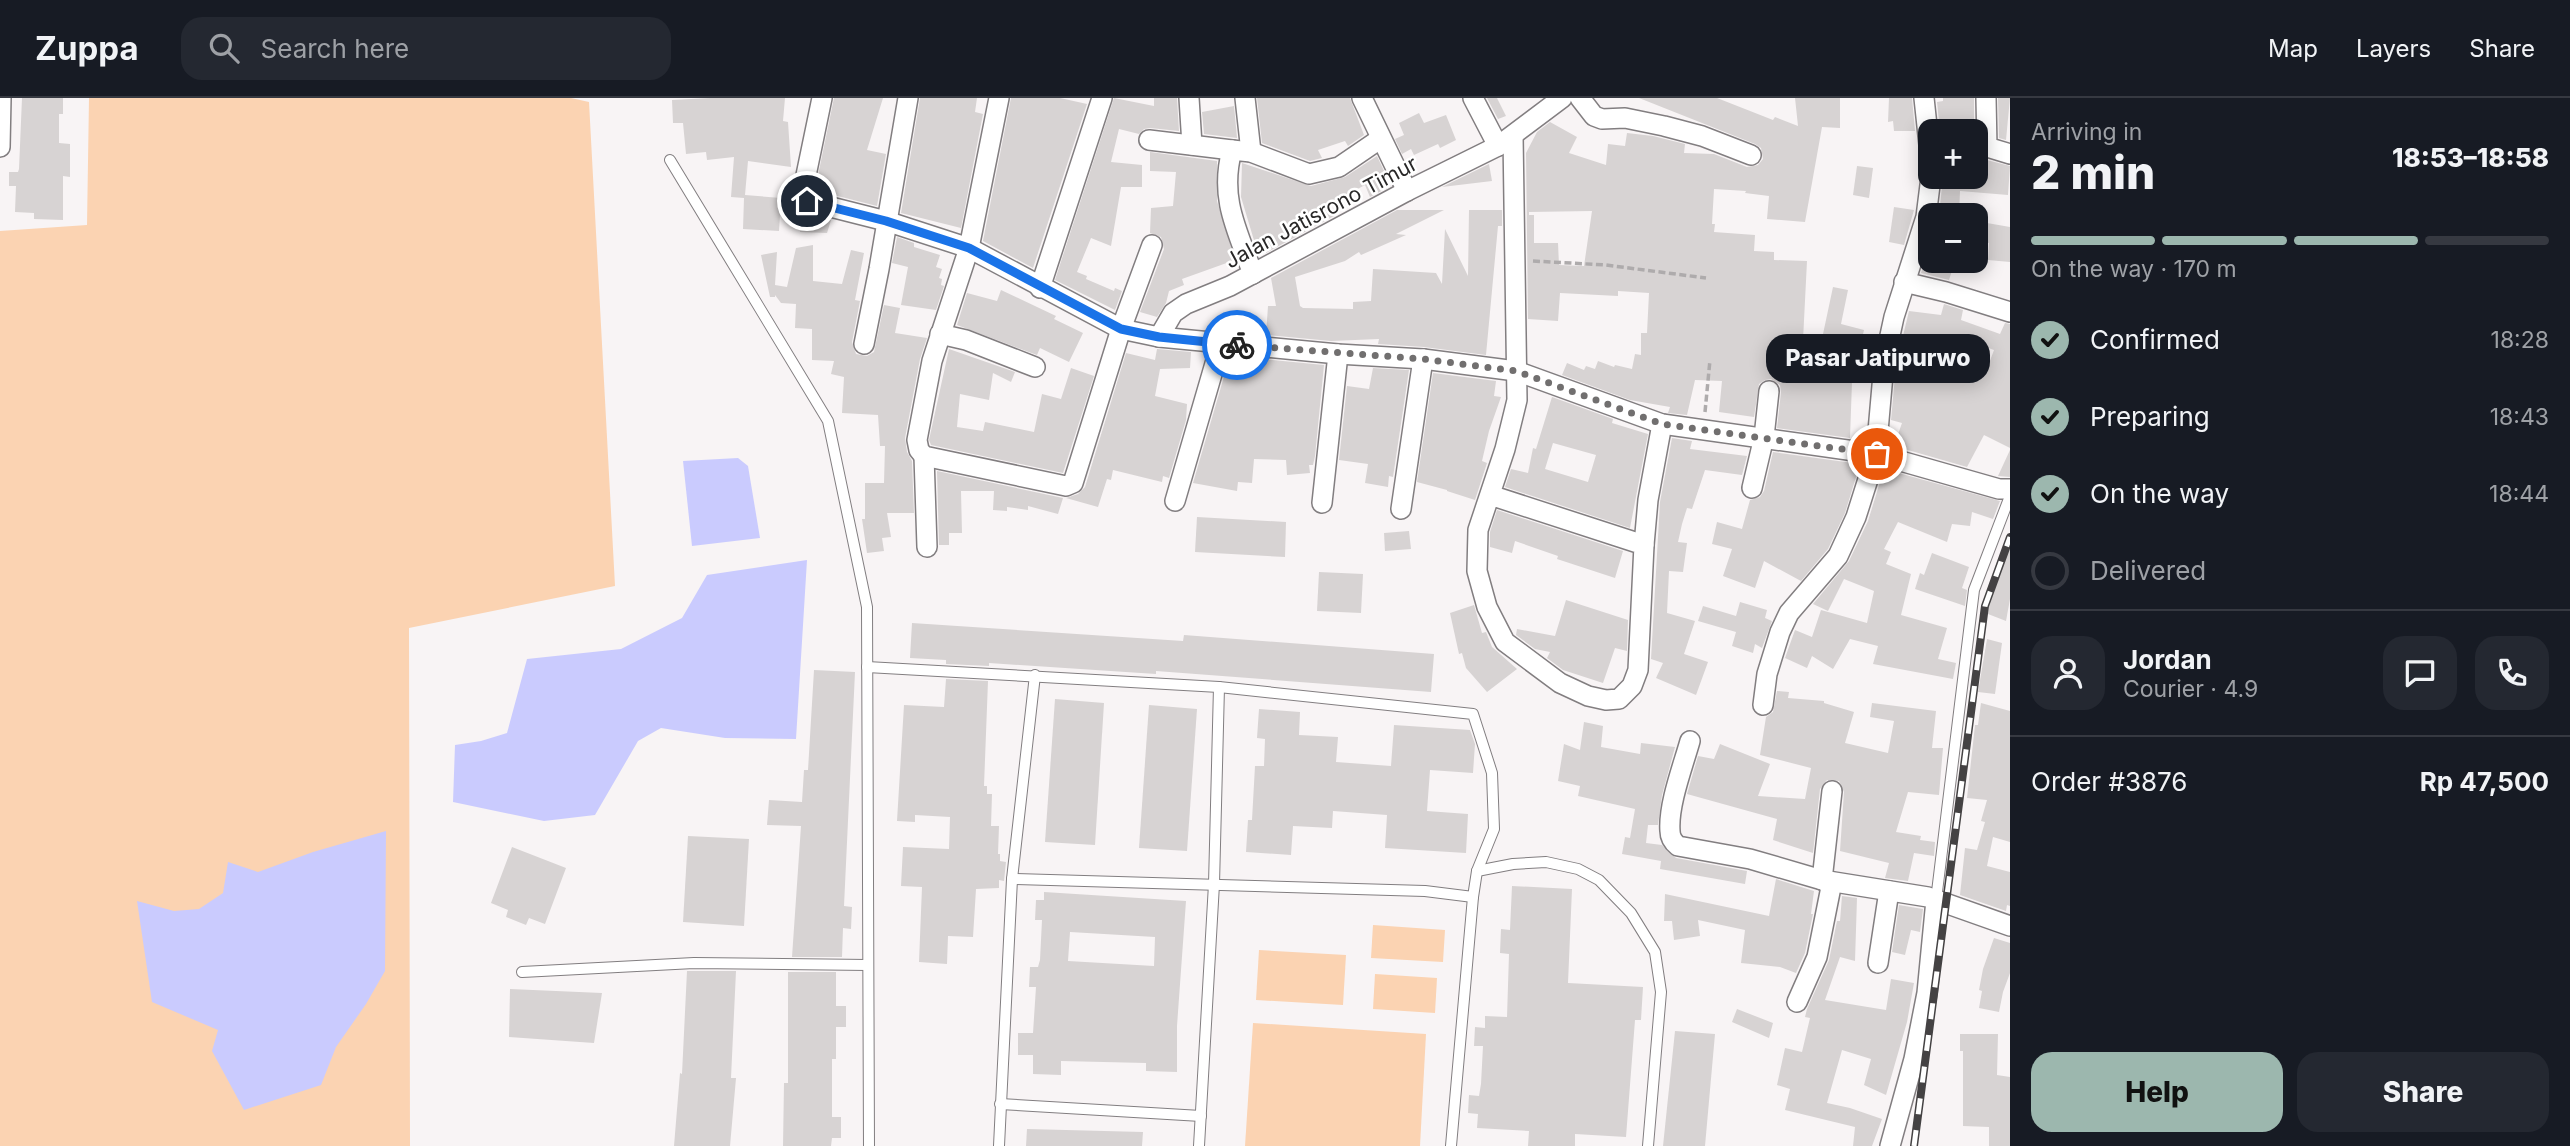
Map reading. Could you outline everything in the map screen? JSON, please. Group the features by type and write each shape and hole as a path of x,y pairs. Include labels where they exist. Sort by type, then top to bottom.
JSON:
{"street":[{"path":"0,147 1,98"},
{"path":"822,98 804,185 807,201 886,221 969,248 1121,329 1159,337 1423,359 1516,371 1662,424 1877,454 2000,488"},
{"path":"864,344 908,98"},
{"path":"927,547 922,453 917,440 932,361 969,248 999,98"},
{"path":"1040,288 1102,98"},
{"path":"1189,98 1192,145"},
{"path":"1245,98 1241,151 1226,174 1228,207 1254,274"},
{"path":"1362,98 1407,191"},
{"path":"1473,98 1505,141 1513,260 1517,400 1505,449 1478,530 1476,571 1487,607 1505,642 1560,683 1588,696 1606,700 1619,699 1632,686 1638,670 1648,500 1662,424"},
{"name":"Jalan Jatisrono Timur","path":"1159,337 1173,313 1186,304 1254,274 1505,141 1562,98"},
{"path":"1580,98 1594,116 1602,119 1625,118 1664,126 1702,136 1751,155"},
{"path":"1924,98 1926,119"},
{"path":"1986,98 1987,147 2010,154"},
{"path":"1149,140 1241,151 1309,174 1339,167 1380,139"},
{"path":"1763,705 1767,674 1780,632 1789,613 1838,556 1856,517 1877,454 1884,363 1904,282 1926,217 1930,189"},
{"path":"922,453 1066,486 1073,483 1121,329 1152,245"},
{"path":"1904,282 2010,312"},
{"path":"940,334 966,340 1035,367"},
{"path":"1175,501 1221,343"},
{"path":"1322,503 1338,354"},
{"path":"1401,509 1423,359"},
{"path":"1752,488 1764,437 1769,391"},
{"path":"1490,495 1644,545"},
{"path":"1690,741 1676,789 1670,831 1673,842 1678,846 1750,859 1827,881 1932,898 2010,926"},
{"path":"1797,1002 1816,957 1827,881 1832,791"},
{"path":"1878,963 1889,891"},
{"path":"1890,1146 1925,1007 1932,898"}],"lane":[{"path":"670,160 828,421 867,607 869,1146"},
{"path":"1932,898 1974,590 2010,496"},
{"path":"867,667 1219,687 1473,714 1492,773 1494,829 1477,871 1473,897 1451,1146"},
{"path":"999,1146 1012,879 1035,675"},
{"path":"1199,1146 1214,884 1219,687"},
{"path":"1477,871 1513,864 1546,862 1578,869 1599,880 1631,913 1655,951 1661,992 1648,1146"},
{"path":"1012,879 1425,891 1473,897"},
{"path":"522,972 694,963 869,965"},
{"path":"1000,1104 1201,1116"}],"path":[{"path":"1513,260 1606,265 1706,278"},
{"path":"1704,428 1710,360"}],"shaded area":[{"path":"89,98 571,98 589,102 615,586 409,628 410,1146 0,1146 0,231 87,225"},
{"path":"1373,925 1445,930 1443,962 1371,958"},
{"path":"1259,950 1346,955 1343,1005 1256,1000"},
{"path":"1375,974 1437,978 1435,1013 1373,1009"},
{"path":"1253,1023 1426,1034 1420,1146 1245,1146"}],"water":[{"path":"738,458 748,466 760,538 692,546 683,461"},
{"path":"807,560 796,739 725,738 661,728 638,741 595,815 544,821 453,802 455,745 507,733 527,659 621,649 682,618 707,575"},
{"path":"386,831 385,971 336,1047 321,1085 244,1110 212,1051 218,1030 152,1002 137,901 174,911 199,909 223,893 228,862 258,872 313,852"}],"building":[{"path":"22,98 63,98 63,114 59,114 59,143 70,144 70,177 63,176 63,220 34,219 34,213 15,212 16,186 9,186 9,172 18,172 19,169"},
{"path":"785,98 783,121 788,122 791,167 748,161 745,195 781,198 779,231 743,229 744,198 731,197 734,157 707,160 706,152 686,154 683,123 673,123 672,100"},
{"path":"834,98 883,98 867,150 886,154 877,206 818,191 816,185"},
{"path":"920,98 977,98 975,112 983,114 961,228 901,213"},
{"path":"1011,98 1060,98 1087,104 1033,268 983,241"},
{"path":"1114,98 1154,106 1154,98 1177,98 1179,131 1150,128 1139,134 1119,129 1111,162 1142,165 1142,187 1121,187 1111,246 1091,238 1077,272 1087,276 1086,279 1114,291 1115,288 1122,291 1115,310 1055,280"},
{"path":"1257,98 1350,98 1364,135 1348,146 1345,141 1318,150 1322,158 1310,161 1262,143"},
{"path":"1487,98 1497,98 1506,116 1498,119"},
{"path":"1639,98 1717,98 1773,120 1775,117 1798,126 1795,98 1840,98 1840,128 1822,127 1805,222 1767,219 1769,196 1714,189 1712,224 1715,224 1714,232 1755,235 1754,251 1774,252 1774,260 1807,261 1801,380 1813,381 1833,287 1848,290 1841,324 1864,330 1852,382 1850,438 1777,428 1781,392 1780,385 1771,379 1759,384 1754,417 1719,412 1722,381 1695,380 1687,415 1668,413 1670,407 1630,400 1562,375 1567,363 1584,370 1586,366 1595,369 1598,361 1614,367 1632,369 1635,354 1641,355 1641,333 1647,333 1649,293 1618,291 1618,296 1560,293 1558,321 1528,319 1526,153 1537,132 1550,122 1577,137 1569,153 1606,165 1608,144 1625,146 1627,133 1685,144 1684,153 1714,154 1747,167 1758,165 1763,159 1761,148","holes":["1592,211 1584,266 1559,265 1558,243 1534,243 1534,215 1529,215 1529,212"]},
{"path":"1889,98 1912,98 1915,131 1894,131 1893,121 1888,122"},
{"path":"1943,98 1974,98 1974,119 1939,119 1937,102 1943,101"},
{"path":"1998,98 2010,98 2006,140 1999,138"},
{"path":"1234,106 1237,138 1204,134 1202,112"},
{"path":"1419,113 1424,123 1446,115 1456,140 1440,148 1438,144 1414,155 1411,149 1402,154 1395,139 1404,135 1399,123"},
{"path":"1150,152 1217,161 1217,201 1235,260 1182,279 1184,285 1169,291 1166,303 1157,317 1140,312 1164,249 1161,237 1150,233 1151,208 1173,206 1176,172 1150,171"},
{"path":"1377,156 1391,186 1370,197 1365,185 1328,205 1334,216 1266,253 1265,243 1256,247 1241,197 1242,163 1311,186 1345,177"},
{"path":"1988,160 2010,166 2008,195 1960,191 1960,203 1940,203 1942,189 1988,189"},
{"path":"1489,164 1492,181 1442,187"},
{"path":"1857,166 1873,168 1869,198 1853,195"},
{"path":"1894,207 1914,210 1904,245 1889,242"},
{"path":"1397,210 1444,210 1396,234 1406,235 1361,255 1359,252 1345,261 1295,277 1300,306 1353,309 1353,302 1371,301 1373,269 1436,273 1442,284 1445,229 1468,276 1469,210 1502,210 1502,226 1498,226 1486,355 1378,344 1379,339 1331,341 1266,335 1268,306 1276,306 1271,278"},
{"path":"804,213 831,220 827,233 800,232"},
{"path":"1988,223 2010,227 2010,262 1988,260"},
{"path":"897,237 914,243 914,247 940,255 936,267 942,269 939,278 944,286 936,310 901,305 908,267 892,263"},
{"path":"813,245 813,281 842,284 851,250 864,253 855,300 860,301 852,342 856,354 867,356 874,352 884,305 900,308 895,333 927,338 920,359 905,438 907,452 912,461 914,513 887,513 891,537 882,538 884,551 867,553 862,519 865,519 865,483 884,483 885,446 880,446 878,415 842,413 844,377 831,374 834,361 812,360 812,329 795,328 796,304 781,303 775,295 770,297 761,255 777,252 775,285 787,287 796,248"},
{"path":"1921,273 1951,273 1949,280"},
{"path":"1001,290 1056,316 1054,319 1083,333 1069,362 1040,348 1037,355 957,325 967,293 997,301"},
{"path":"1944,304 1963,310 1961,320 2000,334 2005,323 2010,324 2010,448 1984,435 1967,467 1894,446 1902,423 1891,420 1896,365 1909,311 1941,315","holes":["1954,336 1994,350 1984,377 1949,368"]},
{"path":"949,349 1015,372 1011,382 993,373 989,400 960,394 957,427 983,431 985,422 1034,432 1042,394 1061,399 1071,368 1094,376 1063,473 931,445 929,440"},
{"path":"1157,349 1191,352 1190,368 1160,369 1155,396 1187,404 1186,420 1169,478 1163,476 1162,482 1113,470 1111,480 1107,479 1098,507 1066,498 1078,494 1085,487 1126,353 1155,360"},
{"path":"1230,356 1324,365 1315,456 1313,465 1309,465 1310,473 1287,475 1286,460 1254,459 1252,483 1238,482 1237,491 1193,483"},
{"path":"1373,368 1409,370 1393,477 1389,476 1388,487 1365,483 1368,464 1339,460 1347,386 1369,389"},
{"path":"1433,373 1496,381 1494,396 1501,397 1489,431 1482,461 1487,463 1475,500 1417,482"},
{"path":"1552,397 1613,419 1612,423 1648,434 1630,528 1505,487 1511,469 1528,473 1533,448 1536,449","holes":["1553,443 1596,455 1588,482 1545,469"]},
{"path":"1672,438 1692,441 1690,449 1747,456 1742,475 1705,470 1692,509 1687,508 1678,542 1687,543 1683,572 1669,571 1667,613 1695,621 1684,654 1708,662 1696,695 1656,678 1663,663 1651,659 1660,502"},
{"path":"2010,450 2010,477 1998,476"},
{"path":"1773,452 1860,464 1845,513 1828,549 1801,581 1764,561 1755,588 1723,576 1732,549 1712,544 1717,522 1742,529 1750,500 1760,497 1764,491"},
{"path":"1884,469 2000,501 1993,519 1972,512 1970,526 1952,524 1947,542 1898,522 1884,549 1891,552 1886,564 1911,574 1901,615 1947,628 1938,659 1956,663 1953,679 1873,664 1878,646 1850,639 1833,669 1812,656 1807,668 1785,658 1795,630 1812,637 1821,610 1867,623 1874,591 1844,579 1828,611 1813,604 1849,561 1868,521"},
{"path":"937,471 1063,498 1058,514 1028,506 1028,510 1007,507 1007,511 993,510 994,491 961,491 962,533 949,533 949,545 939,545"},
{"path":"1497,510 1623,551 1615,578 1557,559 1558,556 1515,541 1512,553 1490,547 1490,532"},
{"path":"1197,517 1286,522 1285,557 1195,552"},
{"path":"1409,531 1411,549 1385,551 1384,533"},
{"path":"2007,549 2010,549 2010,599 2006,621 1988,614 1990,598"},
{"path":"1932,553 1969,567 1962,588 1967,590 1965,606 1915,589 1920,573 1924,575"},
{"path":"1319,572 1363,574 1361,613 1317,611"},
{"path":"1566,600 1628,620 1627,651 1615,648 1603,683 1563,670 1547,658 1550,652 1535,649 1516,635 1517,629 1555,636"},
{"path":"1740,602 1767,610 1765,618 1772,621 1762,648 1755,644 1753,653 1732,646 1736,632 1698,621 1703,606 1736,616"},
{"path":"1474,605 1482,633 1486,632 1492,647 1517,669 1487,692 1466,668 1462,653 1459,654 1450,613"},
{"path":"912,623 1183,641 1184,635 1434,654 1431,692 1156,671 1156,674 989,663 989,666 946,664 946,660 910,658"},
{"path":"1987,639 2002,643 1995,694 1978,692"},
{"path":"814,670 855,672 844,906 852,907 851,929 843,928 842,957 792,957 801,826 767,825 769,800 802,802 804,770 808,770"},
{"path":"946,679 988,681 984,786 987,786 987,794 992,794 991,826 999,826 1000,861 1006,862 1004,881 999,880 999,888 976,889 973,937 948,936 947,964 919,962 922,887 901,886 903,847 949,849 950,817 915,815 915,822 897,821 904,705 944,707"},
{"path":"1777,691 1789,692 1788,698 1824,701 1854,712 1845,743 1888,753 1894,721 1870,717 1872,703 1936,711 1932,748 1943,748 1939,795 1908,792 1896,832 1921,836 1920,840 1935,842 1934,856 1914,853 1908,881 1885,878 1889,863 1840,851 1844,792 1839,781 1827,780 1820,789 1813,853 1773,840 1777,819 1687,794 1698,756 1714,759 1720,744 1770,764 1758,796 1805,799 1811,768 1760,755 1766,717 1773,712"},
{"path":"1055,699 1104,703 1095,845 1045,842"},
{"path":"1981,703 2010,711 2010,842 1993,837 1987,866 2010,872 2010,906 2007,905 2006,911 1960,895 1965,848 1977,850 1985,822 1981,821 1987,800 1967,798 1975,725 1978,725"},
{"path":"1149,705 1197,709 1187,851 1139,848"},
{"path":"1259,709 1300,712 1299,735 1338,737 1336,762 1391,766 1394,725 1470,730 1475,744 1473,773 1430,770 1427,811 1468,814 1466,853 1385,848 1387,815 1333,811 1332,828 1293,826 1291,855 1246,852 1248,820 1252,820 1255,766 1264,766 1265,739 1257,738"},
{"path":"1584,722 1603,726 1601,747 1640,754 1641,743 1675,747 1662,795 1658,825 1648,825 1646,843 1662,845 1676,858 1747,871 1745,884 1660,869 1661,861 1622,854 1625,837 1630,838 1635,809 1578,796 1580,786 1558,781 1564,744 1580,750"},
{"path":"688,836 749,839 744,926 683,922"},
{"path":"512,847 566,868 545,924 529,918 526,925 506,917 508,910 491,903"},
{"path":"1776,879 1814,891 1813,914 1805,953 1796,973 1780,967 1741,963 1745,930 1698,920 1700,936 1674,940 1672,921 1664,921 1665,894 1769,916"},
{"path":"1512,886 1572,889 1568,983 1643,987 1641,1020 1635,1020 1626,1137 1575,1134 1575,1146 1528,1146 1529,1131 1477,1128 1478,1114 1468,1113 1469,1095 1479,1096 1481,1084 1483,1046 1474,1046 1475,1027 1485,1028 1485,1016 1507,1017 1509,954 1500,953 1501,929 1510,930"},
{"path":"1044,892 1186,901 1177,1026 1177,1072 1146,1071 1146,1063 1061,1061 1061,1075 1033,1074 1033,1055 1018,1055 1018,1033 1033,1033 1036,987 1029,987 1030,967 1038,967 1040,960 1042,920 1035,920 1036,900 1044,900","holes":["1070,932 1155,937 1154,966 1068,961"]},
{"path":"1842,896 1857,898 1855,961 1840,957 1825,1000 1886,1010 1891,979 1914,983 1907,1022 1886,1095 1864,1085 1871,1059 1842,1050 1827,1103 1882,1119 1872,1146 1853,1146 1855,1127 1785,1110 1790,1089 1777,1085 1785,1048 1802,1052 1810,1018 1805,1017 1807,1009 1829,960 1837,921 1840,921"},
{"path":"1899,905 1923,909 1920,932 1911,930 1905,955 1892,952"},
{"path":"1994,938 2010,943 2010,973 1999,1012 1979,1008 1983,969"},
{"path":"687,971 736,971 731,1078 736,1078 730,1146 674,1146 680,1073 682,1074"},
{"path":"788,972 836,972 836,1006 846,1006 846,1027 836,1027 836,1059 832,1059 832,1117 841,1117 841,1138 832,1138 831,1146 783,1146 784,1083 788,1083"},
{"path":"510,989 602,993 594,1043 509,1037"},
{"path":"1737,1009 1773,1023 1769,1038 1732,1022"},
{"path":"1675,1031 1715,1034 1705,1146 1663,1146"},
{"path":"1960,1034 1998,1034 1997,1075 2010,1077 2010,1146 1989,1146 1989,1127 1963,1126 1963,1051 1960,1051"},
{"path":"1027,1129 1143,1132 1142,1146 1026,1146"}],"railway":[{"path":"1914,1146 1985,606 2010,537"}],"way so far":[{"path":"1237,345 1423,359 1516,371 1662,424 1877,454"}],"place":[{"name":"Pasar Jatipurwo","path":"1877,454"}],"route":[{"path":"807,201 886,221 969,248 1121,329 1159,337 1237,345"}]}
